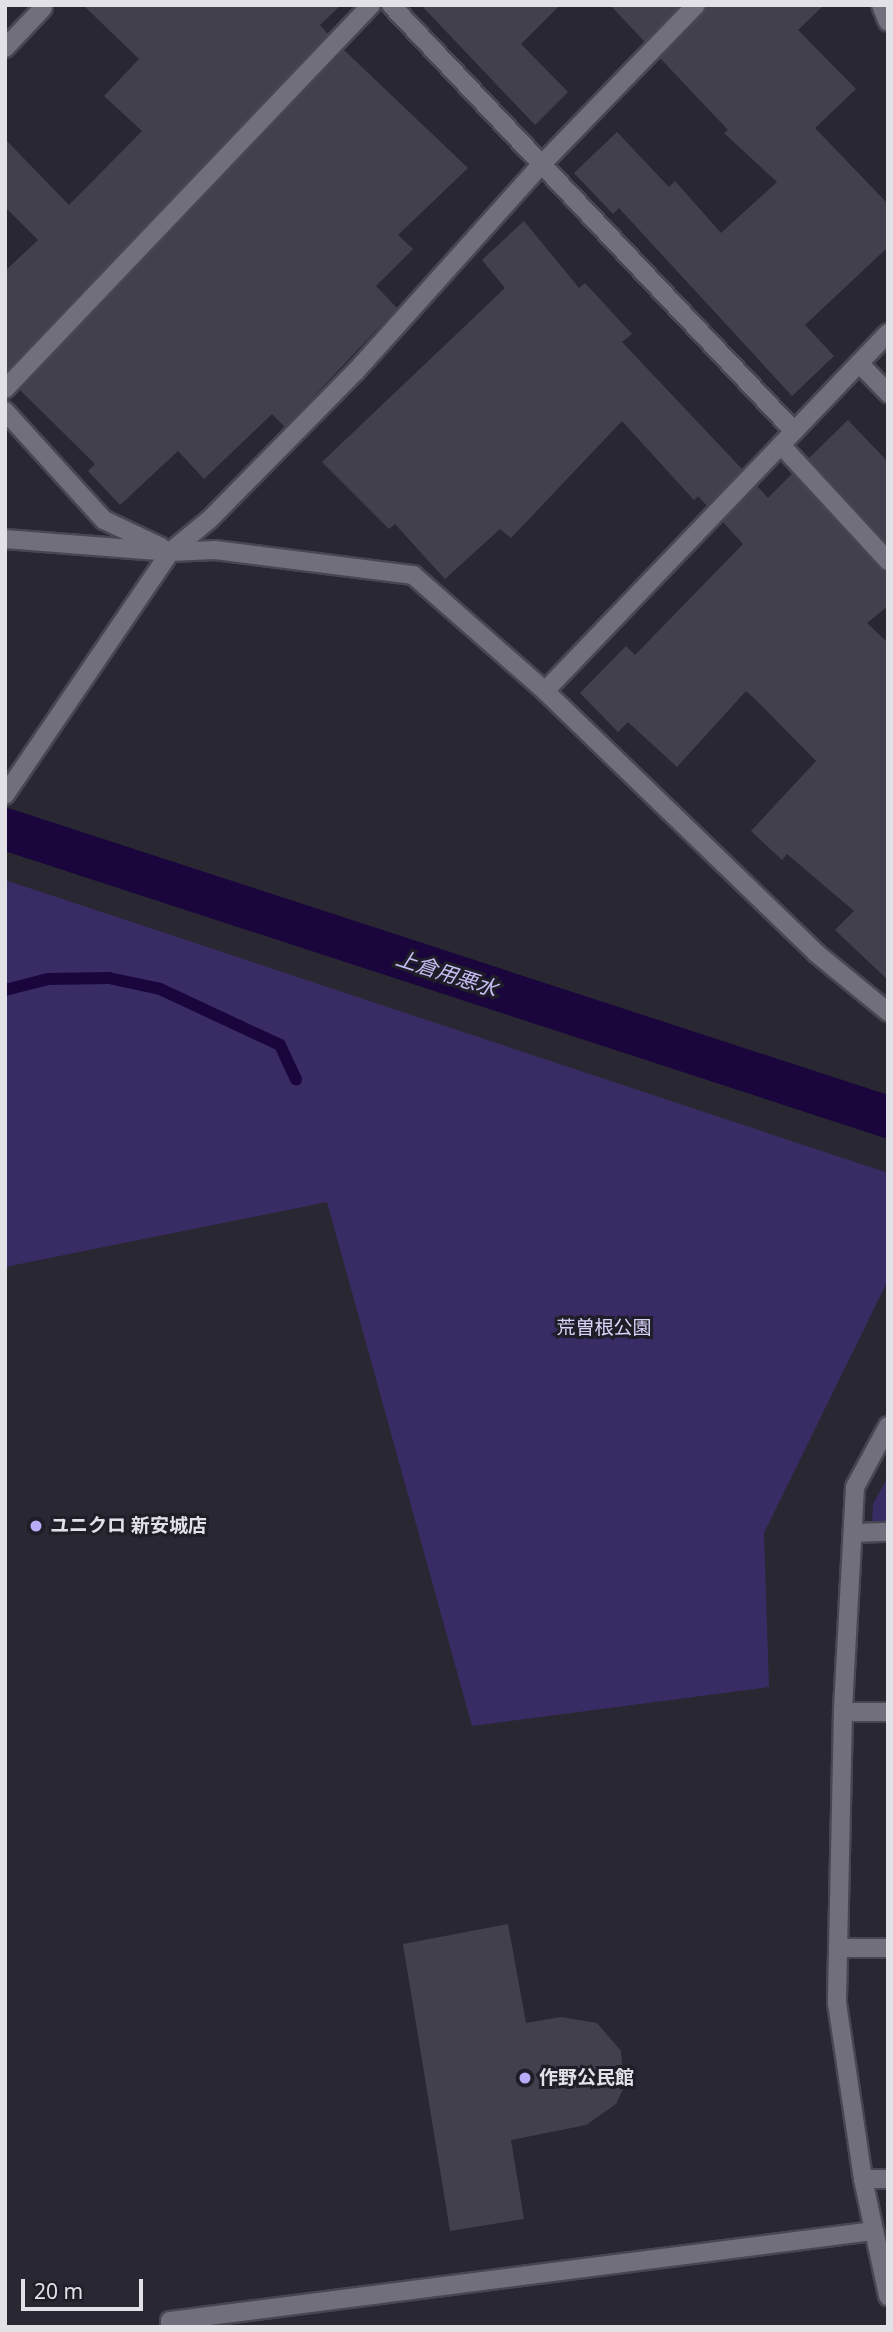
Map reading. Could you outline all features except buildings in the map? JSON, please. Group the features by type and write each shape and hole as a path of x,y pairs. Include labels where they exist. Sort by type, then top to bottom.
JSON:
{"street":[{"path":"5,389 371,5"},
{"path":"391,5 540,166 794,431"},
{"path":"5,795 170,552 210,519 356,371 540,166 696,5"},
{"path":"881,5 888,22"},
{"path":"5,48 43,8"},
{"path":"545,691 888,333"},
{"path":"859,363 888,393"},
{"path":"5,411 104,520 170,552"},
{"path":"781,445 888,561"},
{"path":"5,539 170,552 215,550 412,575 545,691 816,953 888,1012"},
{"path":"888,1426 855,1488 843,1712 837,2003 863,2179 888,2296"},
{"path":"854,1533 888,1532"},
{"path":"843,1712 888,1712"},
{"path":"838,1948 888,1948"},
{"path":"863,2179 888,2179"},
{"path":"170,2327 170,2321 874,2231"}],"green space":[{"name":"荒曽根公園","path":"5,880 888,1173 888,1280 764,1533 769,1687 472,1726 327,1202 5,1267"},
{"path":"888,1477 888,1523 872,1524 873,1504"}],"waterway":[{"name":"上倉用悪水","path":"5,829 888,1117"},
{"path":"5,990 48,979 109,978 160,989 280,1045 296,1079"}],"place":[{"name":"ユニクロ 新安城店","path":"36,1526"},
{"name":"作野公民館","path":"525,2078"}]}
